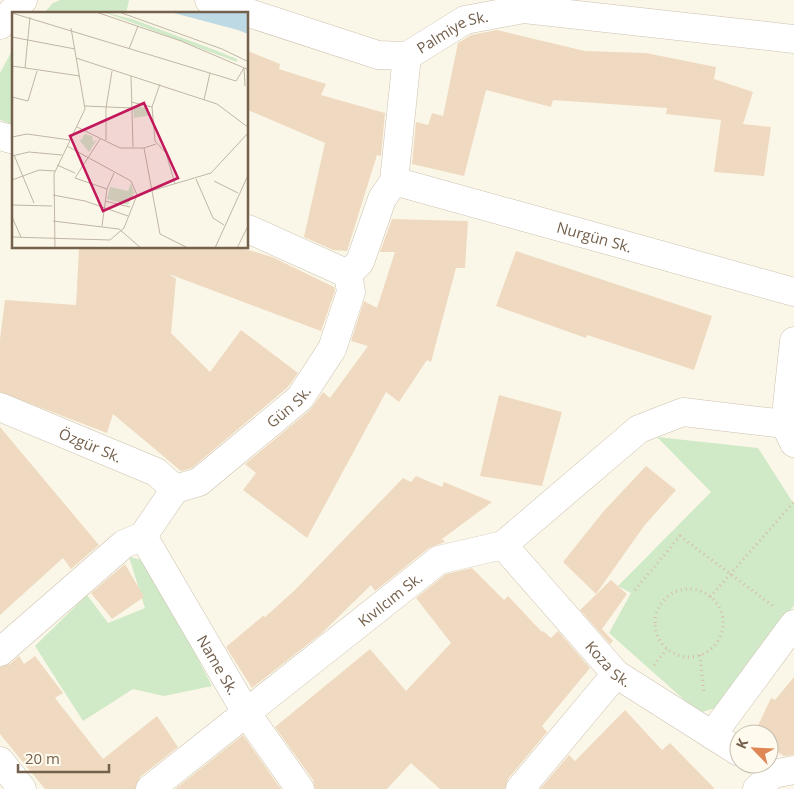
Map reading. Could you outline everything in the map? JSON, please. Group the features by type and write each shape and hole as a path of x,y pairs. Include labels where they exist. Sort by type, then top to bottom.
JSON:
{"street":[{"path":"0,25 23,0"},
{"name":"Palmiye Sk.","path":"209,0 247,12"},
{"name":"Palmiye Sk.","path":"249,13 378,54 407,56 465,20 524,9 794,39"},
{"path":"249,229 348,274 360,262 382,199 394,181 407,56"},
{"name":"Nurgün Sk.","path":"394,181 794,292"},
{"name":"Gün Sk.","path":"175,489 199,482 300,398 332,349 351,292 348,274"},
{"path":"789,433 794,341"},
{"name":"Özgür Sk.","path":"0,407 156,472 175,489"},
{"name":"Kıvılcım Sk.","path":"150,789 440,560 503,545 639,428 683,412 789,433"},
{"path":"0,652 124,544 143,536 175,489"},
{"name":"Name Sk.","path":"143,536 247,714 300,789"},
{"name":"Koza Sk.","path":"503,545 616,674 729,746"},
{"path":"712,735 782,619"},
{"path":"520,789 616,674"},
{"path":"0,761 22,789"}],"path":[{"path":"710,597 794,502"},
{"path":"635,590 680,536 774,607 782,619"},
{"path":"694,589 710,597 720,609 723,620 722,631 718,641 710,650 700,655 688,657 667,649 656,631 656,620 664,600 672,593 694,589"},
{"path":"700,655 705,700"}],"green space":[{"path":"60,0 129,0 126,12 45,12 53,3"},
{"path":"12,51 12,124 0,120 0,73"},
{"path":"657,437 758,448 794,504 794,605 725,705 699,713 609,633 631,593 618,586 711,492"},
{"path":"129,557 147,561 212,686 164,696 133,689 83,721 35,646 87,595 108,623 145,608"}],"building":[{"path":"497,30 585,51 646,53 716,67 714,79 753,92 743,124 771,127 764,176 714,172 721,120 666,114 667,108 553,100 551,107 486,90 464,176 412,164 416,122 428,125 432,113 443,116 458,43 471,35"},
{"path":"249,51 280,64 279,69 326,84 321,95 385,113 381,156 377,155 347,251 333,250 304,237 325,143 249,110"},
{"path":"392,219 468,221 465,268 456,268 431,362 427,360 399,402 386,392 307,538 243,490 256,473 245,464 310,410 323,392 330,398 368,346 351,341 364,301 377,308 395,252 380,252"},
{"path":"79,249 245,249 272,257 334,287 335,291 321,331 169,274 176,279 171,333 210,372 241,330 298,373 288,387 192,468 181,471 113,414 107,433 0,392 0,339 5,300 76,305"},
{"path":"516,251 712,316 694,370 587,335 586,338 496,306"},
{"path":"499,395 562,412 542,486 480,476"},
{"path":"0,427 99,545 71,569 63,558 0,615"},
{"path":"646,466 676,490 644,526 596,594 563,562 603,512"},
{"path":"416,476 442,487 444,482 492,502 442,539 445,542 429,548 375,591 371,585 322,633 252,688 226,647 263,616 265,617 295,590 403,478 411,482"},
{"path":"125,564 144,597 112,619 91,593"},
{"path":"472,568 504,600 508,596 542,632 551,638 558,631 590,668 542,726 547,732 508,779 505,789 440,789 411,763 387,789 315,789 313,780 275,727 370,649 406,691 451,643 416,598 446,574"},
{"path":"611,580 627,594 602,629 613,641 610,644 580,610"},
{"path":"19,656 24,664 35,656 63,693 55,698 103,759 157,716 178,747 140,777 135,789 45,789 0,734 0,667 10,664"},
{"path":"794,677 794,755 784,756 779,753 779,724 759,724 771,698 775,700"},
{"path":"625,710 662,750 670,743 715,789 540,789 569,755 575,761"},
{"path":"243,735 281,789 175,789"}]}
